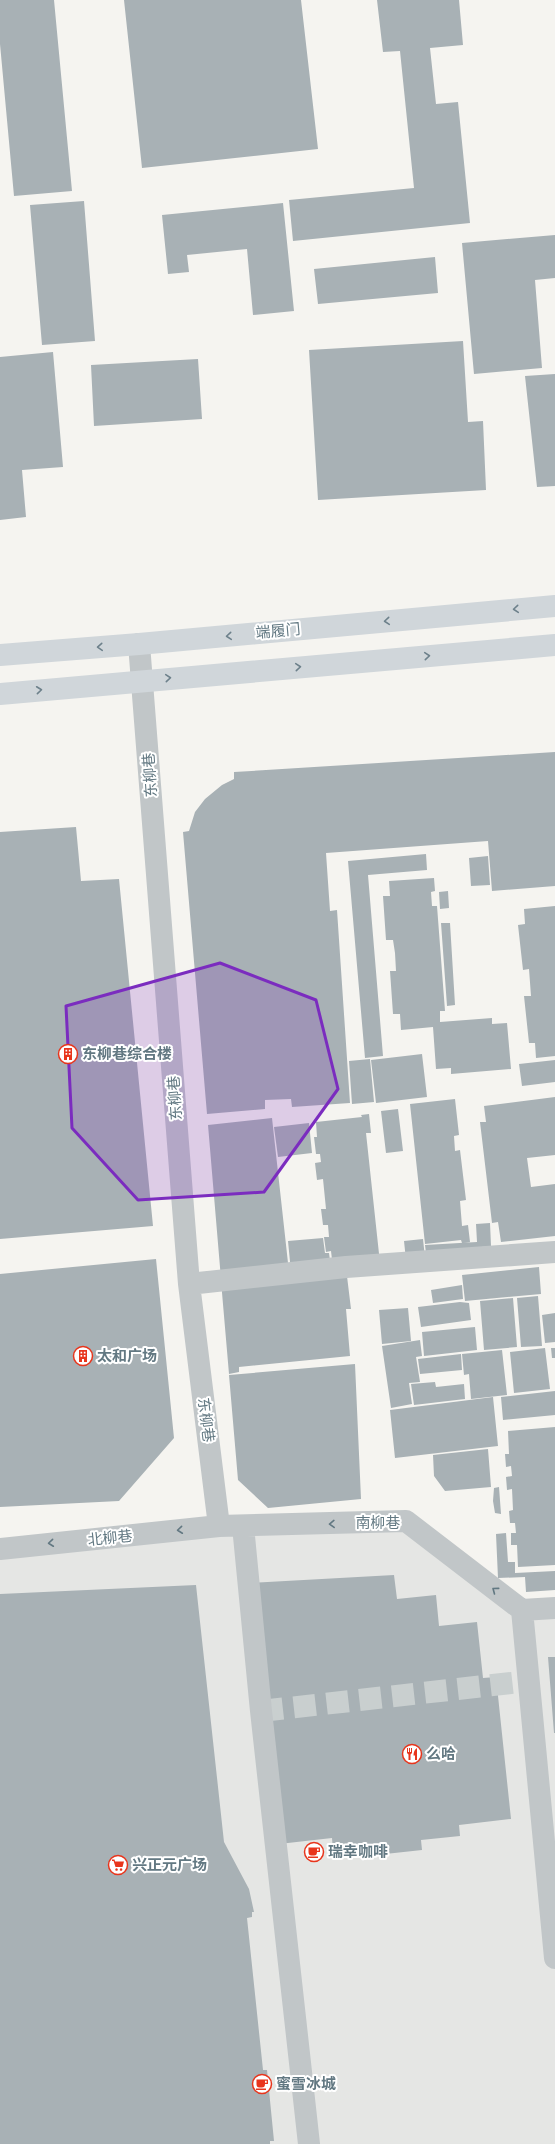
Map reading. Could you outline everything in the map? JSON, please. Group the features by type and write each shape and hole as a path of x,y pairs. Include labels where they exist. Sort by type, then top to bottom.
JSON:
{"main road":[{"name":"端履门","path":"0,655 139,644 555,606"},
{"path":"0,694 143,680 555,646"}],"street":[{"name":"东柳巷","path":"139,644 189,1284 219,1526"},
{"path":"189,1284 346,1267 555,1252"},
{"name":"南柳巷","path":"219,1526 406,1522 522,1610"},
{"name":"北柳巷","path":"0,1548 219,1526"},
{"path":"243,1526 261,1711 309,2144"},
{"path":"555,1608 522,1610 555,1958"}],"highlighted area":[{"path":"220,963 316,1000 338,1089 264,1192 138,1200 72,1128 66,1006"}],"shaded area":[{"path":"406,1521 522,1610 555,1608 555,2144 0,2144 0,1549"}],"building":[{"path":"0,0 54,0 72,191 14,196 0,44"},
{"path":"124,0 301,0 318,149 142,168"},
{"path":"377,0 459,0 463,45 430,48 436,104 458,102 470,223 293,241 289,200 414,188 400,51 383,52"},
{"path":"84,201 95,341 42,345 30,205"},
{"path":"283,203 294,311 253,315 247,249 187,255 189,272 168,274 162,215"},
{"path":"555,235 555,278 535,280 542,368 474,374 462,243"},
{"path":"435,257 438,293 318,304 314,269"},
{"path":"463,341 468,422 483,421 486,490 318,500 309,350"},
{"path":"53,352 63,467 22,470 26,517 0,520 0,357"},
{"path":"198,359 202,419 94,426 91,365"},
{"path":"555,374 555,486 537,487 525,376"},
{"path":"555,752 555,886 492,891 488,841 326,853 330,911 337,910 350,1103 292,1107 291,1099 265,1100 265,1109 207,1114 183,832 189,831 195,812 205,799 222,785 234,779 234,772"},
{"name":"东柳巷综合楼","path":"76,827 81,881 119,879 153,1226 0,1239 0,832"},
{"path":"426,854 427,870 368,875 383,1056 365,1058 348,861"},
{"path":"488,856 490,885 471,886 469,858"},
{"path":"434,878 435,891 431,892 432,906 437,906 445,1011 440,1011 440,1022 492,1018 492,1024 507,1023 511,1069 451,1074 451,1068 436,1069 433,1027 401,1030 400,1014 393,1014 390,971 396,971 395,953 393,940 386,940 383,896 390,896 389,881"},
{"path":"448,891 449,908 440,909 439,892"},
{"path":"555,906 555,1056 536,1058 535,1043 529,1043 524,996 531,996 529,969 523,970 518,925 525,924 524,909"},
{"path":"441,923 450,923 455,1005 447,1006"},
{"path":"422,1054 427,1097 376,1103 371,1060"},
{"path":"370,1059 374,1102 352,1104 349,1061"},
{"path":"555,1060 555,1082 522,1086 519,1064"},
{"path":"555,1097 555,1155 527,1158 531,1187 555,1184 555,1236 501,1242 498,1222 492,1223 480,1122 486,1122 484,1106"},
{"path":"455,1099 459,1135 454,1136 455,1151 460,1150 466,1200 460,1201 462,1226 468,1225 470,1242 462,1243 461,1240 425,1244 410,1104"},
{"path":"398,1109 403,1151 386,1153 381,1111"},
{"path":"369,1114 371,1133 366,1133 380,1263 333,1268 331,1251 326,1252 324,1237 329,1237 328,1225 323,1225 321,1209 326,1209 323,1179 317,1180 315,1163 321,1162 320,1154 316,1154 314,1137 317,1137 316,1122 362,1117 361,1115"},
{"path":"272,1118 289,1272 221,1279 208,1125"},
{"path":"309,1123 312,1153 278,1157 274,1127"},
{"path":"490,1223 491,1246 426,1253 425,1245 477,1242 476,1224"},
{"path":"323,1238 325,1253 329,1253 331,1268 291,1272 288,1241"},
{"path":"423,1239 425,1258 406,1260 404,1241"},
{"name":"太和广场","path":"156,1259 174,1438 119,1501 0,1507 0,1274"},
{"path":"539,1267 541,1294 465,1301 462,1275"},
{"path":"346,1268 351,1309 346,1309 350,1356 239,1367 239,1372 229,1374 221,1281"},
{"path":"462,1285 463,1299 433,1303 431,1290"},
{"path":"538,1296 542,1346 521,1347 517,1298"},
{"path":"513,1298 517,1347 484,1350 480,1301"},
{"path":"460,1302 469,1303 471,1320 421,1327 418,1307"},
{"path":"408,1308 411,1341 382,1344 379,1310"},
{"path":"555,1313 555,1342 545,1343 542,1315"},
{"path":"475,1327 477,1350 424,1356 422,1332"},
{"path":"420,1340 422,1356 416,1357 420,1382 409,1383 412,1404 391,1408 382,1346"},
{"path":"545,1348 550,1389 514,1393 510,1352"},
{"path":"551,1348 555,1348 555,1358 552,1358"},
{"path":"502,1350 507,1395 471,1399 469,1374 464,1375 462,1354"},
{"path":"461,1354 462,1370 420,1374 418,1359"},
{"path":"355,1364 361,1499 268,1508 238,1480 229,1375"},
{"path":"435,1382 436,1387 464,1384 465,1399 414,1405 411,1384"},
{"path":"555,1391 555,1415 503,1420 501,1397"},
{"path":"493,1397 498,1446 395,1458 390,1410"},
{"path":"555,1427 555,1565 518,1567 517,1545 511,1545 511,1533 516,1533 515,1523 510,1523 509,1511 513,1510 512,1489 507,1490 506,1477 512,1476 511,1466 506,1467 505,1454 509,1454 508,1431"},
{"path":"488,1449 491,1487 445,1491 434,1476 433,1455"},
{"path":"499,1487 501,1514 495,1513 493,1501 494,1488"},
{"path":"506,1533 508,1562 515,1562 515,1573 555,1571 555,1590 526,1592 525,1577 498,1578 496,1534"},
{"path":"394,1575 397,1599 436,1595 439,1626 477,1622 483,1678 496,1677 511,1819 459,1825 460,1836 421,1840 422,1850 376,1855 375,1846 333,1851 332,1838 279,1844 251,1583"},
{"name":"兴正元广场","path":"196,1585 224,1842 249,1889 254,1912 252,1912 252,1917 247,1918 263,2070 267,2070 274,2141 270,2141 270,2144 0,2144 0,1594"},
{"path":"548,1657 555,1657 555,1733 554,1733"}],"tunnel":[{"path":"261,1711 529,1681"}],"place":[{"name":"东柳巷综合楼","path":"68,1054"},
{"name":"太和广场","path":"83,1356"},
{"name":"么哈","path":"412,1754"},
{"name":"瑞幸咖啡","path":"314,1852"},
{"name":"兴正元广场","path":"118,1865"},
{"name":"蜜雪冰城","path":"262,2084"}]}
